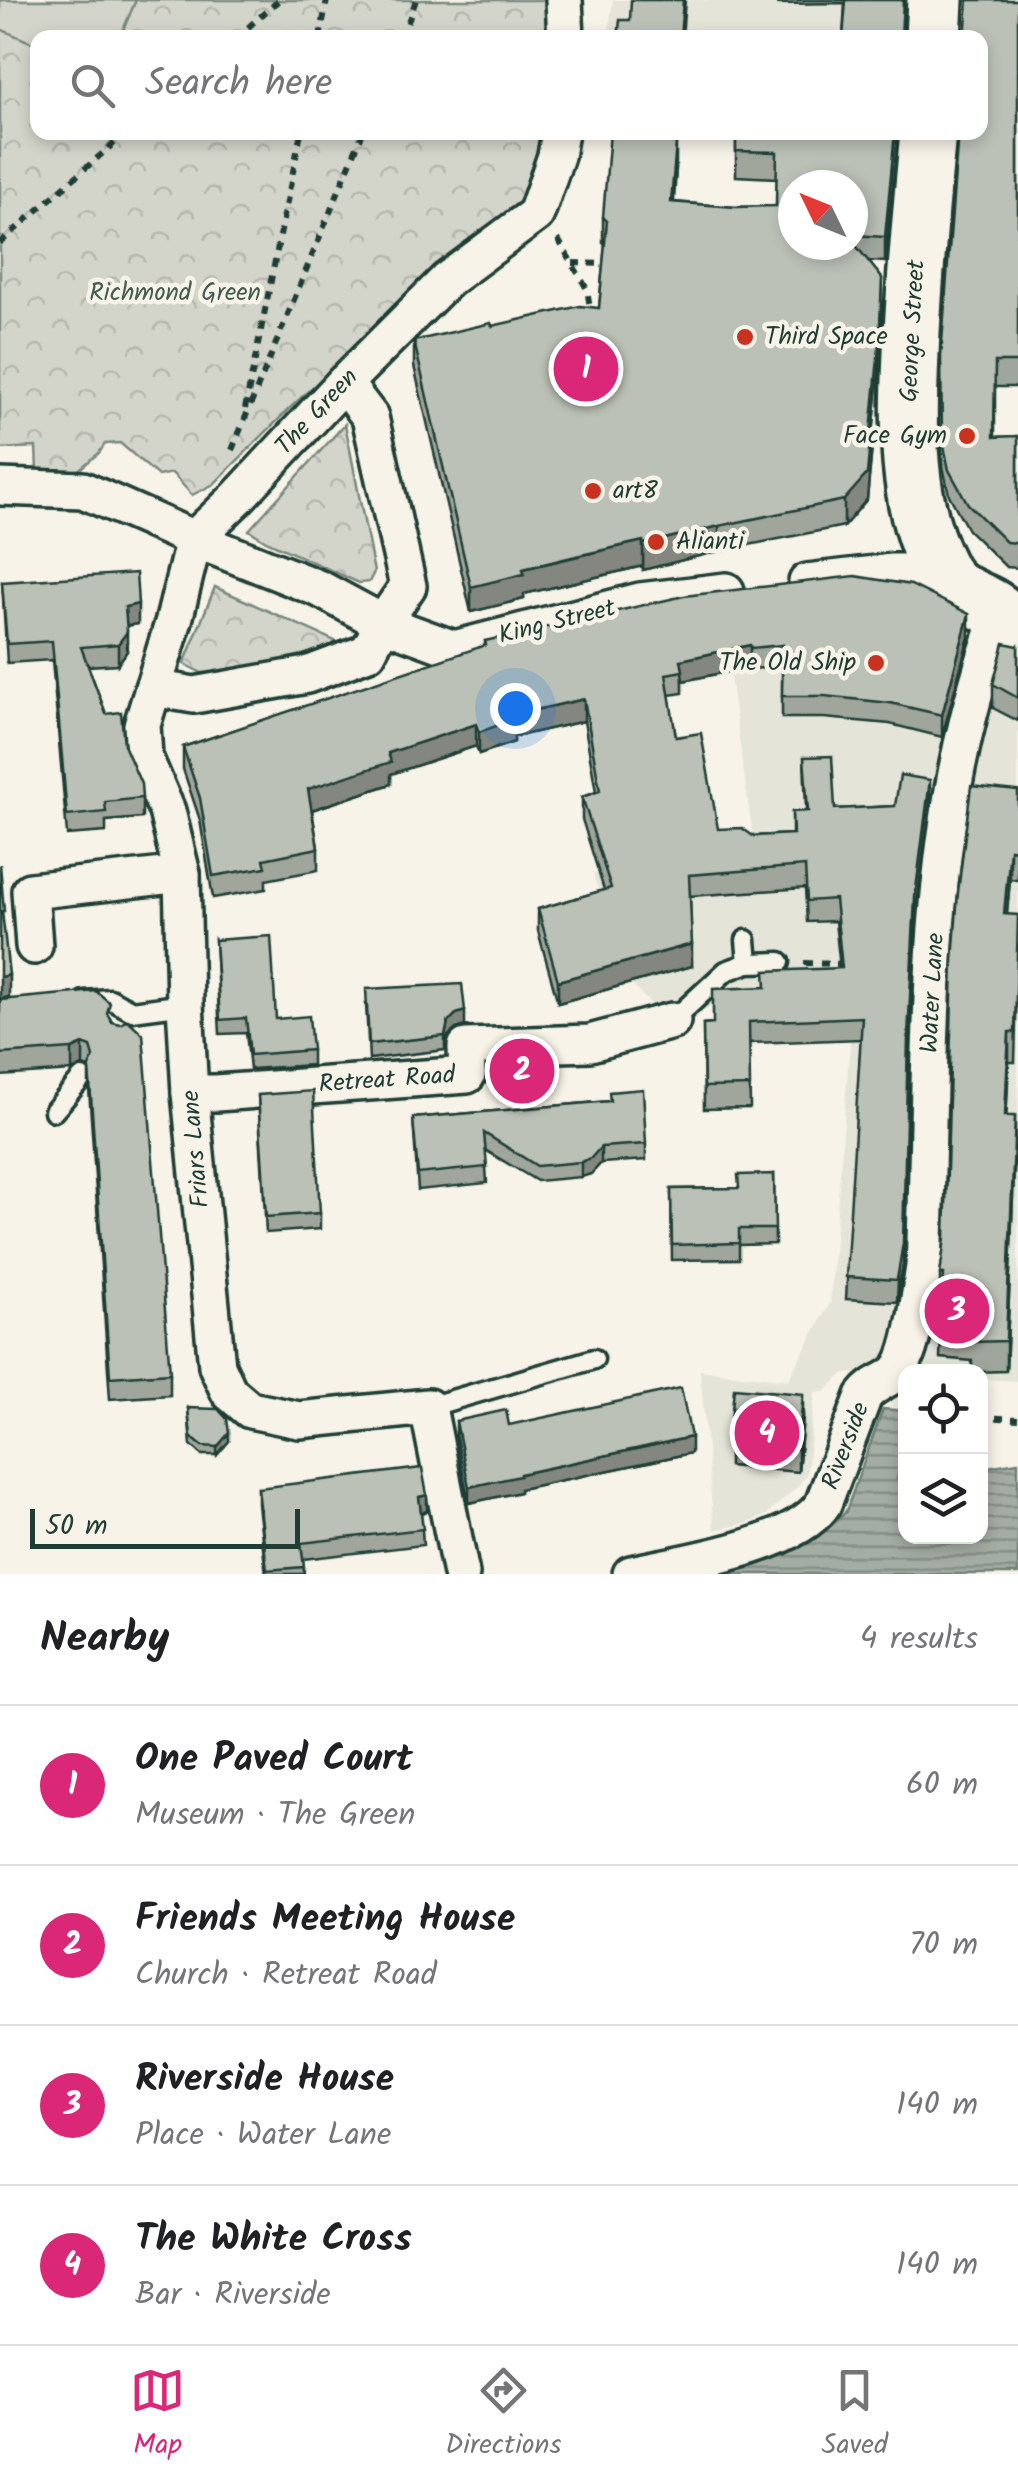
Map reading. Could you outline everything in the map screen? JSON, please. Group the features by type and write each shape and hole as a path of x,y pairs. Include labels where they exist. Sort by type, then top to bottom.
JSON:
{"main road":[{"path":"933,30 935,0"},
{"name":"George Street","path":"927,140 914,289 909,428 918,503 941,572"},
{"path":"941,572 958,590 1012,622"}],"street":[{"path":"564,0 566,30"},
{"path":"536,214 559,140"},
{"name":"The Green","path":"194,539 447,280 536,214"},
{"path":"153,688 194,694 307,675 368,652 408,586 370,417 344,383"},
{"path":"0,487 83,490 194,539"},
{"name":"King Street","path":"194,539 320,589 384,623 454,649 640,601 892,572 941,572"},
{"name":"Friars Lane","path":"194,539 142,725 144,757 167,810 182,874 190,1092 217,1366 230,1392 250,1410 298,1420 428,1407"},
{"name":"Water Lane","path":"894,1375 906,1358 924,1267 932,970 949,800 982,661 1012,622"},
{"path":"34,946 30,891 182,874"},
{"name":"Retreat Road","path":"190,1092 467,1075 466,1046 590,1043 672,1021"},
{"name":"Riverside","path":"632,1574 756,1545 818,1513 864,1396 894,1375"},
{"path":"428,1407 461,1574"}],"lane":[{"path":"746,940 748,963"},
{"path":"672,1021 726,971 748,963 780,962"},
{"path":"73,1002 110,998 128,1017 185,1004"},
{"path":"54,1111 82,1078"},
{"path":"428,1407 594,1359"}],"path":[{"path":"245,30 279,0"},
{"path":"321,30 327,0"},
{"path":"405,30 416,0"},
{"path":"0,243 118,140"},
{"path":"298,140 242,425 361,140"},
{"path":"536,214 556,235 587,289 592,317"},
{"path":"572,263 622,264"},
{"path":"780,962 857,965"},
{"path":"988,1417 1018,1419"}],"shaded area":[{"path":"613,0 906,0 905,30 609,30"},
{"path":"721,614 970,624 1018,652 1018,1381 988,1379 988,1364 898,1364 898,1376 844,1373 825,1392 815,1392 807,1473 798,1486 766,1515 714,1530 700,1370 788,1380 830,1303 854,990 731,989 678,1032 632,985 593,875 753,837"},
{"path":"883,1409 898,1410 898,1544 988,1544 988,1467 1018,1462 1018,1574 711,1574 803,1542 846,1511"}],"green space":[{"name":"Richmond Green","path":"0,0 549,0 552,30 30,30 30,140 544,140 527,196 468,258 334,367 214,484 192,495 172,473 158,476 120,443 105,444 70,477 37,471 36,447 0,449"},
{"path":"0,0 136,0 123,30 30,30 30,42 0,29"},
{"path":"345,424 374,572 369,582 359,583 249,530"},
{"path":"215,587 344,645 228,672 202,673 184,664"}],"building":[{"path":"631,0 683,0 681,30 619,30 620,20 630,20"},
{"path":"846,0 903,0 901,30 844,30"},
{"path":"968,0 1018,0 1018,362 995,362 994,437 1018,436 1018,543 1006,542 968,504 949,470 942,436 941,356 957,140 988,140 988,30 966,30"},
{"path":"609,140 672,140 676,143 671,202 735,207 776,206 777,152 736,151 736,140 894,140 885,237 868,236 868,170 778,170 778,260 868,260 882,278 867,474 844,500 572,557 471,587 414,341 580,306 599,308 607,221 603,217"},
{"path":"136,573 138,604 125,607 127,632 118,644 81,647 106,714 121,712 124,745 141,784 142,798 105,802 106,812 67,816 52,641 7,644 2,582"},
{"path":"855,576 911,585 969,614 942,715 890,703 782,696 783,645 750,645 681,660 683,671 666,674 676,737 701,733 718,829 742,828 753,836 793,834 792,812 808,811 804,757 832,756 835,809 895,806 900,775 930,780 915,897 903,1243 897,1280 846,1277 862,1017 749,1022 750,1086 704,1087 703,1024 713,1023 713,989 766,987 765,971 842,968 835,899 807,901 805,866 689,875 692,944 558,981 538,909 611,888 582,797 600,791 584,699 513,715 514,720 479,732 476,724 388,753 391,762 308,789 318,848 264,859 266,867 213,876 200,798 183,747 486,645 485,641 684,596"},
{"path":"1004,643 1018,646 1018,698 993,684"},
{"path":"971,786 1018,791 1018,850 1010,849 1004,914 1018,915 1015,1032 1009,1032 1005,1116 1015,1116 1006,1341 972,1342 972,1331 940,1328 953,961"},
{"path":"0,864 9,975 0,977"},
{"path":"271,936 276,1019 309,1016 312,1050 250,1055 246,1018 220,1020 215,940"},
{"path":"462,984 465,1011 448,1022 445,1036 369,1044 366,989"},
{"path":"96,991 110,1003 107,1013 112,1022 128,1020 143,1034 170,1373 110,1377 89,1067 94,1057 91,1047 83,1044 72,1049 0,1054 0,1000"},
{"path":"643,1089 646,1144 601,1147 581,1162 537,1166 484,1133 487,1167 418,1174 413,1118 610,1101 609,1092"},
{"path":"313,1091 320,1213 266,1217 258,1095"},
{"path":"774,1174 775,1229 739,1229 739,1243 672,1245 671,1189 739,1188 738,1175"},
{"path":"681,1388 691,1437 469,1487 456,1421 506,1410 509,1425"},
{"path":"734,1388 803,1394 798,1449 729,1443"},
{"path":"188,1408 218,1409 227,1419 229,1433 217,1447 202,1446 191,1437"},
{"path":"422,1468 427,1495 419,1497 423,1529 301,1543 304,1567 267,1570 258,1488"}],"place":[{"name":"Third Space","path":"745,337"},
{"name":"One Paved Court","path":"586,369"},
{"name":"Face Gym","path":"967,436"},
{"name":"art8","path":"593,491"},
{"name":"Alianti","path":"656,542"},
{"name":"The Old Ship","path":"876,663"},
{"name":"Friends Meeting House","path":"522,1071"},
{"name":"Riverside House","path":"957,1311"},
{"name":"The White Cross","path":"767,1433"}]}
